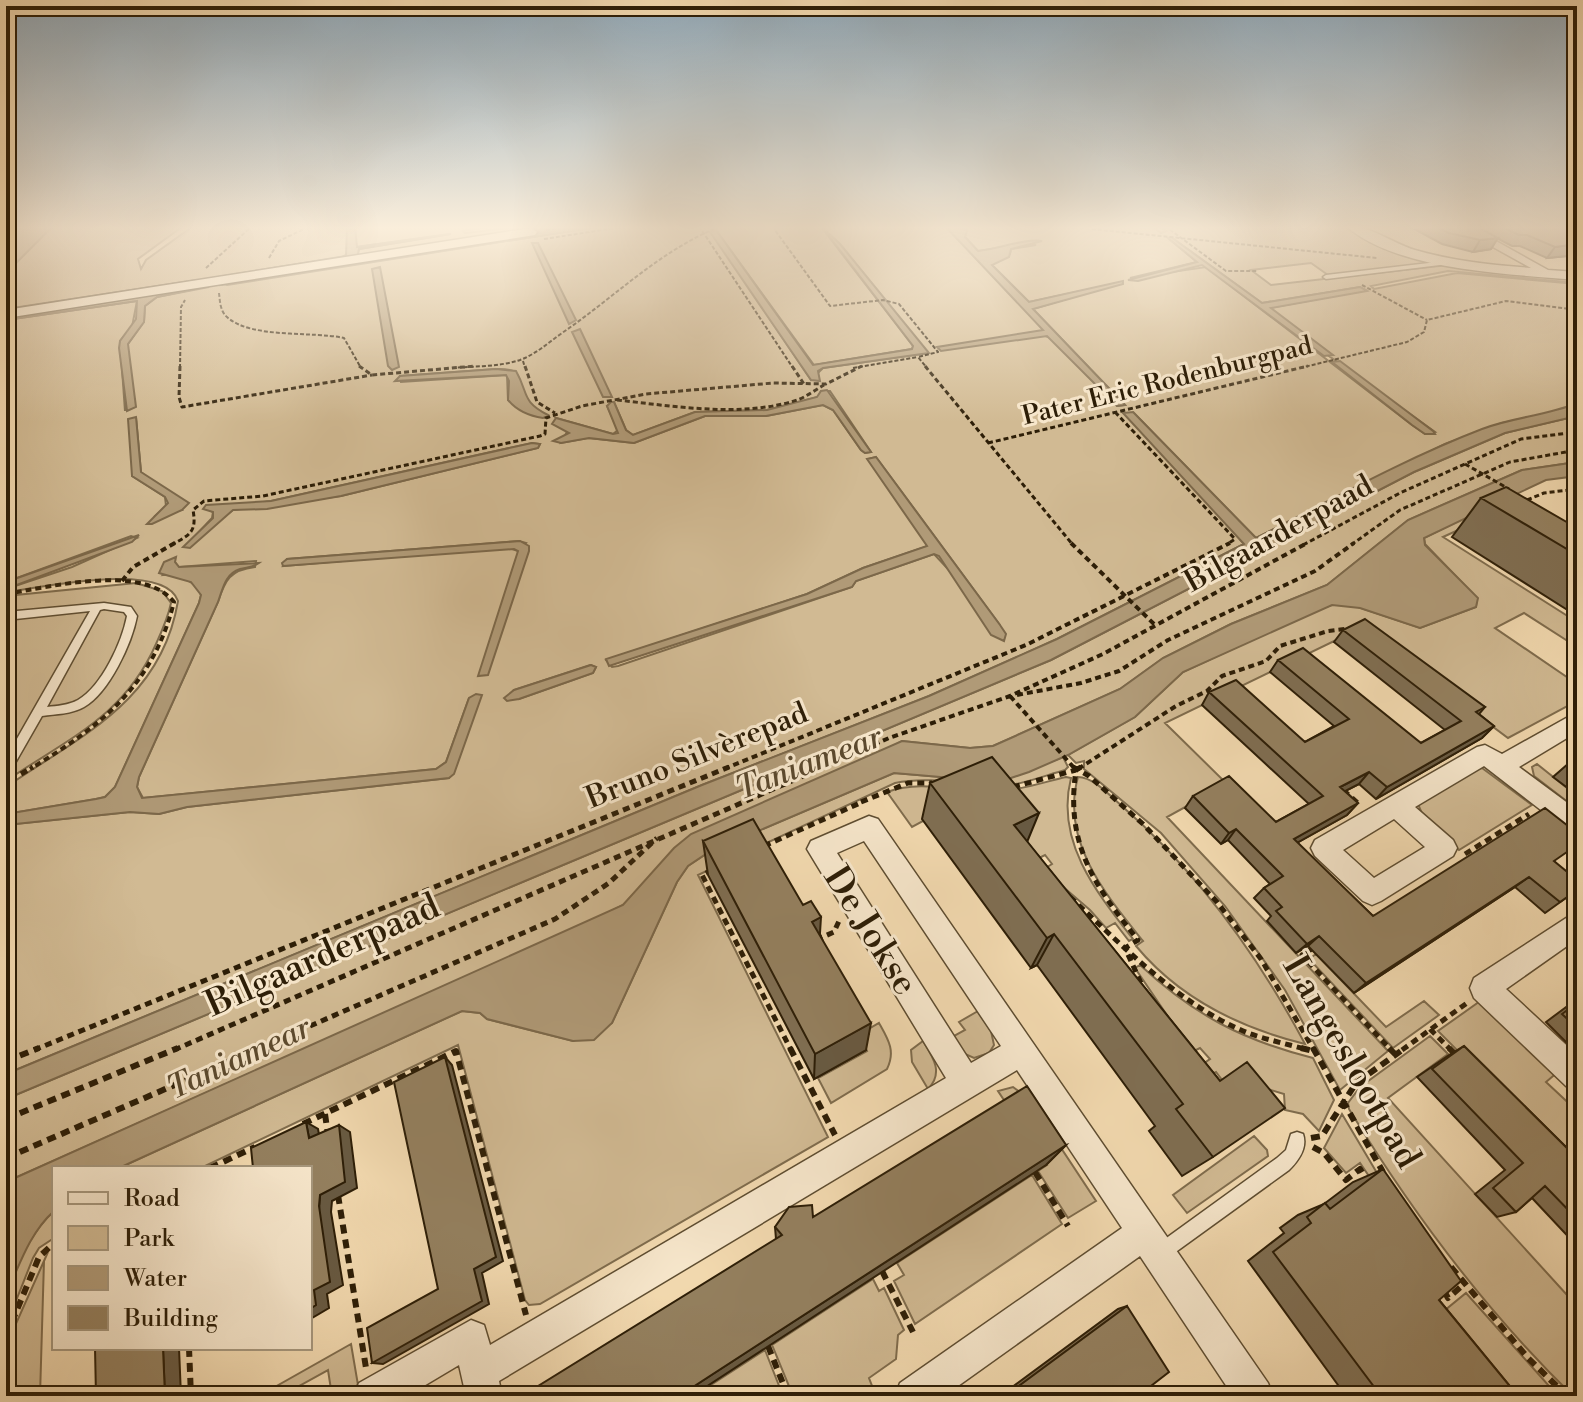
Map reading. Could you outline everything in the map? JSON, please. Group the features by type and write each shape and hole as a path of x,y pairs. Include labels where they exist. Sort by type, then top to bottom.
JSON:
{"street":[{"path":"6,314 138,291"},
{"path":"1501,766 1577,721"},
{"path":"1385,812 1485,754 1577,824"},
{"name":"De Jokse","path":"966,1083 820,849 865,815 1255,1396"},
{"path":"1577,924 1484,988 1577,1075"},
{"path":"370,1388 471,1338 482,1384 533,1340 1022,1050"},
{"path":"913,1396 1152,1243"}],"lane":[{"path":"6,616 120,606 132,616 130,630 91,697 62,710 38,712"},
{"path":"6,769 97,607"},
{"path":"1152,1243 1283,1164 1293,1155 1297,1140"}],"path":[{"path":"218,291 220,305 228,318 258,328 344,338 360,367 372,375"},
{"path":"191,297 183,301 181,307 179,397 182,407 282,393 372,375 523,361 581,322 619,291"},
{"path":"742,291 804,384"},
{"path":"611,400 701,407 764,406 796,400 854,367 938,352 899,304 885,300 840,308 830,306 819,291"},
{"path":"1374,291 1427,320"},
{"name":"Pater Eric Rodenburgpad","path":"988,443 1407,342 1424,332 1427,320 1506,301 1577,310"},
{"path":"918,357 1056,526 1122,598 1156,626"},
{"path":"523,361 537,402 555,413"},
{"path":"122,581 133,567 193,533 196,526 193,510 204,501 263,496 540,436 545,434 546,418 555,413 611,400 709,387 826,384"},
{"name":"Bruno Silvèrepad","path":"6,1061 435,884 919,691 1026,645 1235,539 1115,412"},
{"name":"Bilgaarderpaad","path":"6,1119 228,1027 889,738 1010,696 1103,654 1400,493 1521,439 1577,432"},
{"name":"Bilgaarderpaad","path":"1010,696 1081,683 1119,671 1168,640 1315,571 1400,510 1524,458 1577,450"},
{"path":"1464,464 1535,504"},
{"path":"1527,500 1544,493 1577,489"},
{"path":"1001,789 1076,770 1176,706 1207,691 1222,676 1266,661 1280,646 1343,627 1361,630"},
{"path":"1010,696 1076,770 1069,804 1076,841 1105,898 1138,940 1125,948"},
{"name":"Langeslootpad","path":"1076,770 1089,776 1148,826 1186,864 1251,945 1281,991 1341,1103 1390,1182"},
{"path":"758,850 865,815 908,783 934,783"},
{"path":"1339,786 1385,812"},
{"path":"1456,860 1548,802"},
{"name":"Bilgaarderpaad","path":"6,1158 555,919 576,907 644,853 659,836"},
{"path":"716,869 702,875 845,1155"},
{"path":"1062,889 1174,989 1220,1020 1262,1037 1313,1051"},
{"path":"1325,941 1302,955 1395,1054"},
{"path":"1125,948 1131,969 1148,995"},
{"path":"1297,1140 1322,1136 1356,1083 1484,988"},
{"path":"1430,1029 1462,1061"},
{"path":"296,1127 456,1051 533,1340"},
{"path":"325,1114 330,1145"},
{"path":"1297,1140 1324,1153 1346,1180 1360,1169 1369,1182"},
{"path":"214,1166 267,1141"},
{"path":"1035,1172 1068,1226"},
{"path":"337,1192 370,1388"},
{"path":"6,1336 39,1257 52,1245"},
{"path":"1447,1261 1528,1358 1567,1396"},
{"path":"882,1271 913,1332"},
{"path":"1436,1308 1464,1284"},
{"path":"1439,1285 1448,1298"},
{"path":"768,1346 788,1396"},
{"path":"189,1350 191,1396"}],"green space":[{"path":"6,291 122,291 6,309"},
{"path":"131,291 145,291 6,313"},
{"path":"158,291 177,291 6,315"},
{"path":"186,291 751,291 811,380 823,368 928,353 878,291 1007,291 1042,328 1043,331 1037,333 1051,338 1117,406 1125,405 1033,309 1092,291 1238,291 1425,434 1435,432 1329,356 1332,355 1270,308 1358,291 1577,291 1577,403 1556,412 1502,423 1445,444 1256,538 1133,412 1244,544 1057,639 929,696 702,785 6,1074 6,825 130,812 159,814 187,807 449,778 469,698 446,762 436,769 143,798 137,787 139,777 223,588 230,577 255,567 256,561 179,567 175,562 163,575 190,582 201,595 199,603 115,787 105,797 6,814 6,787 88,732 136,691 154,666 169,636 178,601 168,589 150,582 126,579 72,582 6,592 6,589 72,567 137,538 131,536 6,582 6,320 137,301 132,327 120,341 125,411 128,344 144,322 145,306 157,297","holes":["506,369 519,377 529,403 547,415 508,400 507,375 401,382 400,376","821,391 830,391 871,452 861,450 833,410 823,405 766,416 705,416 634,443 588,438 561,443 568,430 556,418 613,434 618,430 607,406 614,402 626,430 633,435 695,412 767,410 818,397","136,417 141,472 182,510 154,517 166,506 165,497 132,476","532,443 540,444 538,448 341,496 233,510 185,547 212,518 213,512 209,510 271,501","876,457 1000,625 934,554 856,581 852,587 618,666 612,667 606,660 807,594 863,568 928,546 868,459","519,541 526,543 518,551 507,547 283,566 287,559","590,665 596,667 593,673 519,699 514,690"]},
{"path":"761,291 871,291 913,346 912,349 814,365"},
{"path":"1018,291 1079,291 1029,302"},
{"path":"1246,291 1333,291 1262,303"},
{"path":"1577,416 1577,462 1522,470 1408,520 1327,585 1231,624 1163,658 1120,689 993,746 970,748 902,741 648,879 623,905 598,918 6,1182 6,1099 1051,660 1414,472 1505,433"},
{"path":"1513,494 1489,516 1443,537 1577,622 1577,647 1524,613 1495,628 1577,684 1577,701 1508,738 1361,628 1165,723 1227,784 1167,817 1388,1051 1340,1090 1285,990 1225,906 1161,833 1084,769 1084,761 1076,763 1068,755 1135,717 1183,672 1319,609 1332,605 1352,605 1420,628 1476,607 1477,598 1425,544 1424,538"},
{"path":"136,583 162,591 171,603 163,629 143,669 128,690 92,724 6,781 6,596"},
{"path":"1063,757 1068,767 1031,780 997,786 933,780 895,783 698,875 828,1137 540,1304 529,1305 525,1300 458,1045 205,1166 123,1166 462,1011 480,1013 487,1019 573,1041 612,1023 677,882 688,866 709,852 894,773 999,782"},
{"path":"1537,764 1577,796 1577,809 1534,776 1532,767"},
{"path":"1482,768 1532,805 1459,850 1425,821 1418,804 1474,769"},
{"path":"1078,777 1090,780 1108,793 1151,833 1201,888 1267,978 1305,1044 1257,1029 1213,1009 1172,981 1136,946 1143,941 1101,886 1081,845 1075,823 1074,801"},
{"path":"1071,778 1069,823 1074,844 1093,884 1133,939 1129,941 1115,923 1106,928 1047,873 1044,869 1052,864 1045,855 1037,859 949,807 912,827 887,792 915,786 1008,790"},
{"path":"1316,954 1386,1027 1424,1001 1439,1015 1393,1048 1309,959"},
{"path":"1140,965 1180,998 1220,1024 1264,1043 1313,1058 1334,1100 1319,1131 1303,1114 1285,1110 1284,1094 1261,1087 1229,1089 1216,1072 1208,1076 1200,1066 1210,1059 1200,1048 1192,1052 1135,968"},
{"path":"1483,999 1559,1071 1546,1082 1577,1111 1577,1171 1438,1031"},
{"path":"978,1011 991,1031 994,1045 989,1053 974,1058 965,1054 952,1037 965,1030 959,1022"},
{"path":"879,1023 891,1051 887,1069 831,1103 818,1078 867,1051 861,1039 869,1034 867,1030"},
{"path":"1430,1036 1448,1054 1388,1098 1577,1306 1577,1396 1573,1396 1510,1330 1452,1260 1349,1109 1348,1103 1360,1087"},
{"path":"923,1041 936,1071 928,1089 912,1062 911,1050"},
{"path":"1013,1087 1028,1098 1096,1201 1068,1218 1038,1171 1047,1165 998,1091"},
{"path":"1342,1114 1447,1291 1360,1163 1346,1173 1324,1148"},
{"path":"1254,1136 1267,1150 1268,1156 1187,1213 1173,1195"},
{"path":"1032,1175 1062,1224 915,1324 894,1281 904,1275 897,1263"},
{"path":"52,1213 52,1239 39,1248 33,1258 6,1326 6,1298 14,1272 25,1249"},
{"path":"48,1252 44,1261 40,1396 6,1396 6,1346"},
{"path":"873,1279 879,1291 884,1288 904,1330 898,1335 896,1359 869,1378 874,1391 868,1396 793,1396 772,1345"},
{"path":"1466,1293 1558,1396 1476,1396 1422,1329"},
{"path":"351,1344 358,1385 332,1396 328,1370 281,1396 259,1396"},
{"path":"765,1350 783,1396 694,1396"}],"water":[{"path":"184,291 157,297 145,306 144,322 128,344 136,407 127,411 119,348 120,341 136,319 137,301 6,320 6,317"},
{"path":"376,291 385,291 399,367 392,370 388,366"},
{"path":"554,291 562,291 576,320 569,324"},
{"path":"751,291 760,291 813,365 912,349 913,346 871,291 879,291 929,353 823,368 818,371 820,381 811,380"},
{"path":"1007,291 1018,291 1029,302 1076,291 1096,291 1033,309 1125,405 1117,406 1047,336 941,351 937,347 1043,330"},
{"path":"1237,291 1246,291 1262,303 1333,291 1365,291 1271,308 1333,355 1324,356"},
{"path":"580,329 612,397 603,397 572,332"},
{"path":"1340,361 1435,434 1425,434 1412,425 1332,362"},
{"path":"496,369 516,371 529,401 548,415 543,418 533,416 512,404 508,400 509,381 506,375 395,381 400,376"},
{"path":"827,390 871,452 861,450 833,410 823,405 766,416 705,416 634,443 589,438 561,443 553,441 569,433 552,424 556,418 618,433 607,406 611,402 614,402 626,430 633,435 695,412 767,410 817,397 821,391"},
{"path":"1577,403 1577,416 1505,433 1414,472 1051,660 6,1099 6,1074 702,785 929,696 1057,639 1244,544 1123,413 1133,412 1256,538 1424,453 1494,425"},
{"path":"136,417 141,472 189,503 182,510 152,524 147,524 168,503 165,497 132,476 128,419"},
{"path":"532,443 540,444 538,448 341,496 267,509 233,510 190,548 183,547 213,518 213,512 203,509 206,505 271,501"},
{"path":"876,457 1000,625 1006,634 1004,641 991,635 939,556 934,554 856,581 852,587 609,666 606,659 807,594 863,568 927,546 867,459"},
{"path":"1577,462 1577,476 1546,480 1424,538 1425,545 1478,598 1476,607 1420,628 1360,608 1332,605 1183,672 1135,717 1068,755 1029,772 999,782 894,773 709,852 688,866 677,882 612,1023 594,1040 573,1041 487,1019 480,1013 462,1011 123,1166 52,1166 52,1213 32,1239 6,1295 6,1182 623,905 674,848 691,834 902,741 970,748 993,746 1120,689 1163,658 1231,624 1327,585 1408,520 1522,470"},
{"path":"139,535 132,542 6,589 6,582"},
{"path":"520,541 529,546 529,551 488,675 478,676 518,551 283,566 282,563 287,559"},
{"path":"176,557 179,567 259,563 235,571 225,582 139,777 137,787 142,798 436,769 446,762 469,698 482,695 454,774 449,778 187,807 159,814 130,812 6,825 6,814 105,797 115,787 199,603 201,595 191,582 159,573 164,562"},
{"path":"591,665 596,667 593,673 519,699 507,701 504,698 514,690"}],"building":[{"path":"1506,487 1577,528 1577,555 1481,498"},
{"path":"1365,619 1485,707 1476,712 1494,726 1387,787 1369,772 1340,787 1358,803 1294,839 1373,916 1545,808 1577,833 1577,845 1554,861 1577,880 1577,890 1560,902 1529,877 1366,983 1319,936 1307,944 1276,911 1282,907 1264,888 1283,876 1236,829 1229,833 1193,796 1229,776 1276,822 1323,796 1209,692 1236,680 1305,742 1349,719 1278,660 1303,648 1421,743 1461,721 1343,630"},
{"path":"992,757 1039,813 1014,825 1220,1081 1247,1062 1285,1108 1213,1157 1176,1109 1183,1104 1054,934 1047,938 930,783"},
{"path":"753,819 803,905 811,901 821,917 812,922 871,1023 815,1054 703,841"},
{"path":"1577,1003 1577,1028 1562,1014"},
{"path":"1464,1046 1577,1158 1577,1219 1545,1186 1516,1212 1493,1188 1523,1163 1432,1069"},
{"path":"445,1057 496,1257 474,1269 482,1301 372,1363 367,1328 438,1289 394,1082"},
{"path":"1027,1086 1066,1145 679,1396 522,1396 782,1235 775,1227 789,1207 812,1205 813,1217"},
{"path":"306,1122 309,1138 339,1125 345,1182 320,1195 330,1282 314,1290 316,1305 312,1308 312,1166 253,1166 251,1148"},
{"path":"1383,1169 1461,1281 1439,1300 1518,1396 1381,1396 1273,1252 1311,1223 1307,1217 1325,1203 1330,1209"},
{"path":"1127,1306 1169,1372 1138,1396 1005,1396"},
{"path":"95,1350 163,1350 165,1396 96,1396"}],"water label":[{"name":"Taniamear","path":"809,763"},
{"name":"Taniamear","path":"239,1058"}]}
